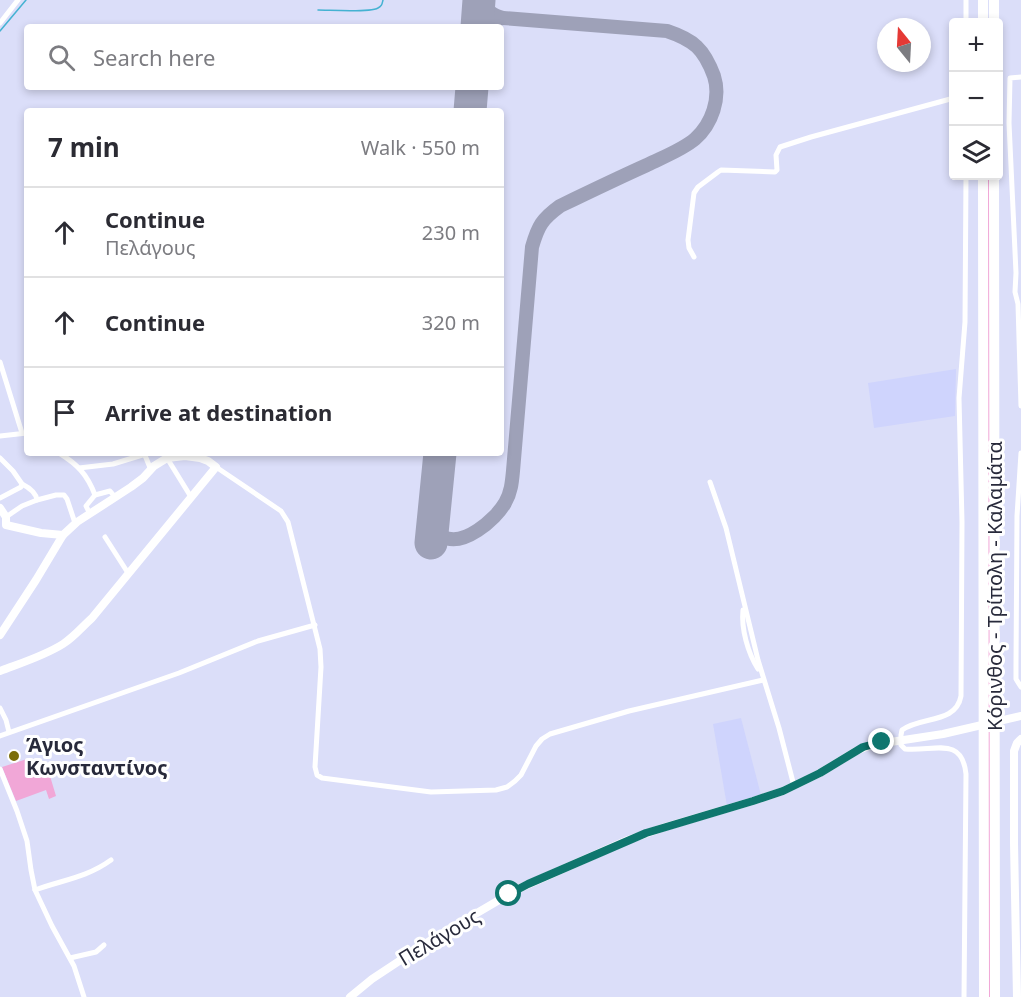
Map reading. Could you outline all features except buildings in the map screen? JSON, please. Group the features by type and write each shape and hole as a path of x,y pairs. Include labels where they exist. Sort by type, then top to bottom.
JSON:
{"highway":[{"path":"983,0 983,18"},
{"path":"994,0 994,18"},
{"name":"Κόρινθος - Τρίπολη - Καλαμάτα","path":"983,180 994,515 995,997"},
{"name":"Κόρινθος - Τρίπολη - Καλαμάτα","path":"984,997 981,474 988,372 994,180"},
{"path":"977,387 988,372"},
{"path":"988,372 1000,405"},
{"path":"994,515 999,477"}],"street":[{"path":"0,23 18,0"},
{"path":"966,0 966,18"},
{"path":"1021,77 1010,78 1009,123 1021,406"},
{"path":"694,257 688,240 694,193 698,187 719,171 775,172 777,170 777,151 780,147 949,99"},
{"path":"964,997 965,763 961,755 952,749 905,749 901,745 901,732 904,728 952,711 959,705 961,696 962,522 959,398 964,322 966,180"},
{"path":"0,362 24,430"},
{"path":"0,436 24,433"},
{"path":"1021,453 1017,516 1016,679 1021,687"},
{"path":"65,456 71,459 90,482 95,495"},
{"path":"79,468 113,464 139,456"},
{"path":"147,456 151,470"},
{"path":"0,635 63,535 75,523 131,487 158,463 167,458 186,456 206,459 281,511 286,518 320,649 315,770 322,778 431,792 482,792 502,789 518,778 536,747 550,734 629,711 763,680"},
{"path":"0,458 22,484 36,495 37,500"},
{"path":"167,458 191,497"},
{"path":"0,671 63,644 92,618 216,467"},
{"path":"710,482 726,528 761,673 794,786"},
{"path":"0,498 17,490 22,484"},
{"path":"90,514 86,506 95,495 110,491 115,496"},
{"path":"4,524 22,506 61,494 65,496 75,523"},
{"path":"0,508 4,524"},
{"path":"4,524 41,533 63,535"},
{"path":"105,537 128,573"},
{"path":"0,736 164,679 258,642 315,625"},
{"path":"0,708 9,732"},
{"name":"Πελάγους","path":"350,997 372,979 423,945 518,889 628,840 794,786 871,744 931,736 1021,716"},
{"path":"1017,997 1018,859 1014,751 1021,739"},
{"path":"0,769 27,841 35,890 74,966 84,997"},
{"path":"35,890 71,880 111,860"},
{"path":"70,958 96,952 104,945"}],"shaded area":[{"path":"987,180 990,180 991,997 988,997"},
{"path":"956,369 955,416 874,428 868,383"},
{"path":"741,718 761,795 727,806 713,724"},
{"path":"27,759 31,770 47,766 56,796 49,799 46,790 16,801 2,767"}],"waterway":[{"path":"0,31 26,0"},
{"path":"318,10 373,10 378,8 383,0"}],"taxiway":[{"path":"433,525 442,536 459,539 478,530 494,517 501,510 509,495 513,475 532,247 542,223 560,206 690,143 706,126 716,102 714,76 702,52 691,42 676,34 667,31 503,18 490,12 482,0"},
{"path":"488,24 503,18"}],"runway":[{"path":"477,24 479,0"},
{"path":"470,108 472,90"},
{"path":"431,543 440,456"}],"place":[{"name":"Άγιος Κωνσταντίνος","path":"14,756"}],"route":[{"path":"509,894 646,833 783,791 820,773 863,747 882,742"}]}
